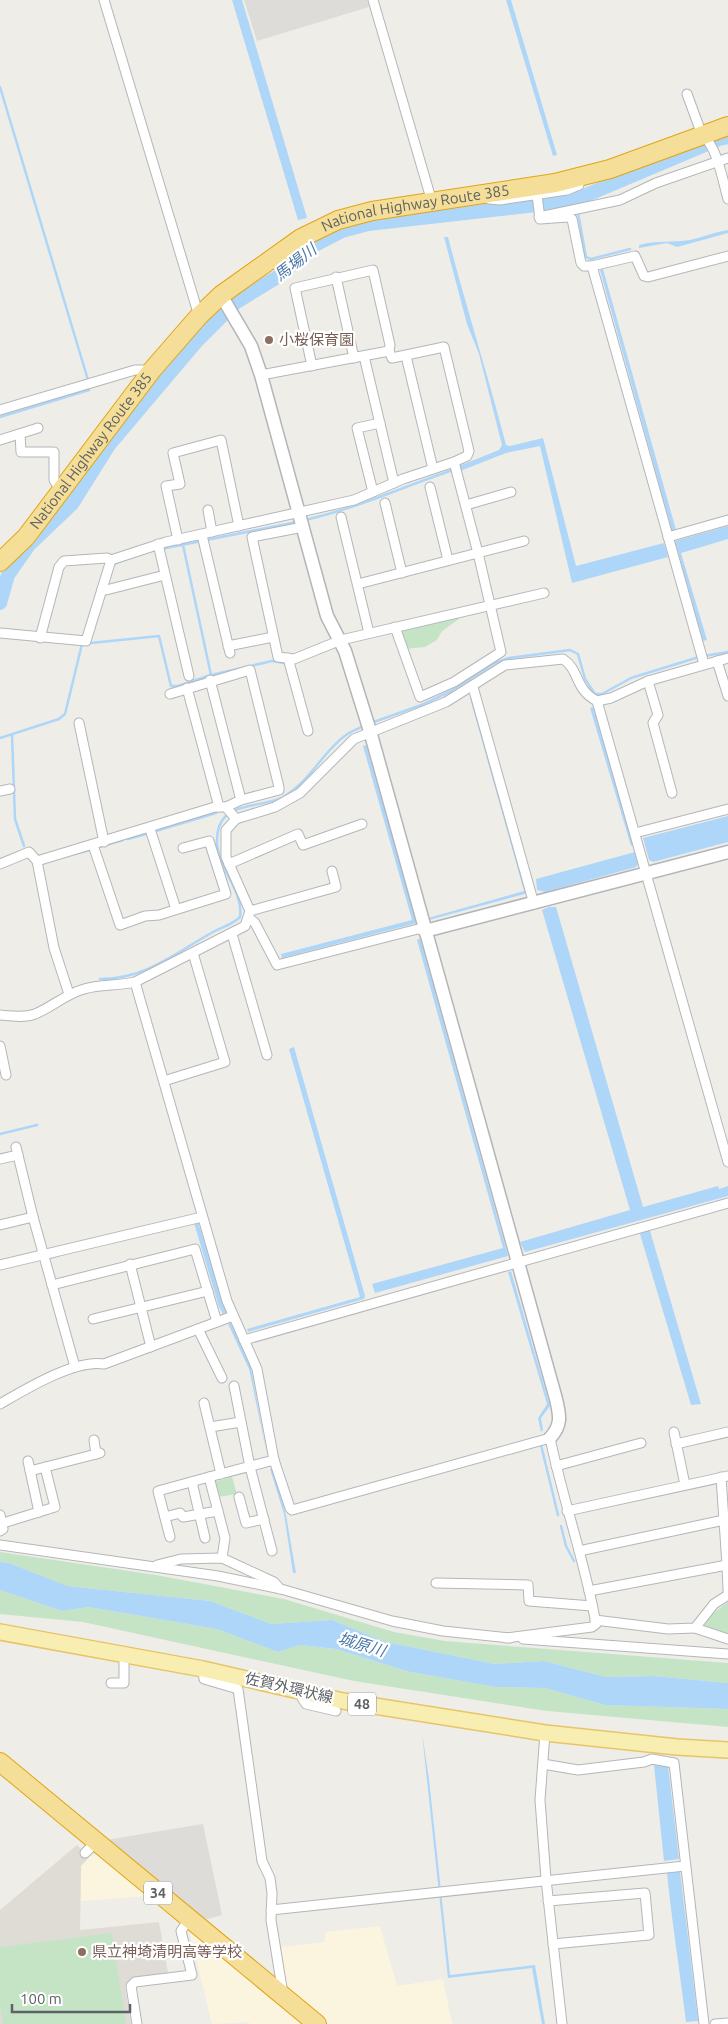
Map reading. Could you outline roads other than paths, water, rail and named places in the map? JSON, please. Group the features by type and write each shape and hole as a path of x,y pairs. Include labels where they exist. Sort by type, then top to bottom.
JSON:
{"highway":[{"name":"National Highway Route 385","path":"2,564 26,537 152,370 199,316 301,238 338,220 372,211 484,194 610,170 707,140 728,126"},
{"name":"34","path":"0,1762 90,1848 189,1918 316,2024"}],"main road":[{"name":"佐賀外環状線","path":"0,1632 30,1643 124,1655 202,1669 343,1700 545,1733 677,1747 728,1750"}],"street":[{"path":"104,0 199,316"},
{"path":"373,0 432,202"},
{"path":"687,94 718,162 728,199"},
{"path":"539,217 620,200 656,183 728,158"},
{"path":"484,194 490,200 500,200 567,190 579,185 581,177"},
{"path":"537,195 539,217 543,221 572,218 581,263 584,266 592,266 635,256 644,276 648,277 728,256"},
{"path":"592,266 703,659"},
{"path":"312,366 295,288 373,270 392,358 444,347 469,451 467,456 454,462 252,537 278,657 288,658 306,655 318,648 341,640 544,593"},
{"path":"336,278 354,358"},
{"path":"135,982 226,1301 257,1370 274,1460 290,1508 292,1510 550,1438 557,1430 560,1420 518,1262 368,726 341,640 327,616 261,375 251,346 223,298"},
{"path":"261,375 389,351"},
{"path":"364,356 394,483"},
{"path":"406,356 432,469"},
{"path":"0,410 135,370 152,370"},
{"path":"373,492 357,428 380,423"},
{"path":"0,440 38,428"},
{"path":"20,434 21,452 54,452 54,480 61,490"},
{"path":"178,540 166,486 180,484 173,453 221,440 239,526"},
{"path":"394,627 420,698 454,682 500,652 478,552 454,462"},
{"path":"430,487 448,560"},
{"path":"466,505 511,492"},
{"path":"385,504 402,573"},
{"path":"208,510 212,532"},
{"path":"341,517 369,633"},
{"path":"40,638 59,567 64,561 107,558 111,560 159,548 178,540 203,539 212,532 239,526 301,520"},
{"path":"668,537 728,520"},
{"path":"203,539 229,649 273,637"},
{"path":"358,584 524,541"},
{"path":"159,548 189,676"},
{"path":"0,633 86,641 111,560"},
{"path":"102,589 106,590 165,575"},
{"path":"288,658 308,731"},
{"path":"37,860 150,829 229,811 283,796 318,776 347,744 368,726 418,715 473,687 505,665 563,658 572,668 580,688 596,702 647,874 728,1162"},
{"path":"596,702 611,698 703,659 716,661 728,658"},
{"path":"716,661 728,696"},
{"path":"170,694 210,680 250,670 283,796"},
{"path":"210,680 241,800"},
{"path":"648,681 658,715 652,723 672,793"},
{"path":"473,687 534,904"},
{"path":"94,845 120,925 145,916 159,915 176,908 226,894 222,860 229,811 187,688"},
{"path":"79,723 104,842"},
{"path":"0,791 10,789"},
{"path":"229,811 241,800 283,796"},
{"path":"635,833 728,809"},
{"path":"222,860 298,834 303,845 362,824"},
{"path":"150,829 176,908"},
{"path":"183,848 209,841 222,860 277,965 418,929 425,931 534,904 728,852"},
{"path":"0,864 30,852 37,860 54,948 69,994"},
{"path":"0,1015 24,1016 36,1014 69,994 86,988 116,986 135,982 232,934 245,926 250,915 336,886 332,871"},
{"path":"232,934 267,1055"},
{"path":"167,1080 225,1062 193,953"},
{"path":"0,1046 6,1075"},
{"path":"0,1159 17,1151 43,1256 75,1367"},
{"path":"244,1340 728,1204"},
{"path":"0,1225 33,1217"},
{"path":"0,1266 202,1217"},
{"path":"52,1285 195,1248 217,1322"},
{"path":"130,1264 151,1347"},
{"path":"93,1319 208,1291"},
{"path":"0,1404 31,1386 75,1367 94,1362 104,1364 233,1316"},
{"path":"198,1329 222,1378"},
{"path":"234,1386 250,1467 272,1551"},
{"path":"204,1403 221,1474"},
{"path":"210,1427 242,1422"},
{"path":"674,1432 685,1485"},
{"path":"676,1444 728,1432"},
{"path":"506,1638 592,1628 596,1624 550,1438"},
{"path":"40,1512 29,1466 45,1467 98,1453 94,1440"},
{"path":"556,1466 641,1443"},
{"path":"170,1537 158,1491 274,1460"},
{"path":"1,1523 55,1508 45,1467"},
{"path":"567,1511 725,1476 724,1520 728,1590"},
{"path":"209,1477 225,1538 222,1558"},
{"path":"192,1482 205,1538"},
{"path":"239,1497 246,1523 264,1519"},
{"path":"165,1517 180,1513 183,1517 218,1510"},
{"path":"579,1551 724,1520"},
{"path":"0,1544 154,1566 281,1589 392,1621 443,1631 506,1638 728,1654"},
{"path":"154,1566 180,1559 222,1558 274,1582 281,1589"},
{"path":"589,1591 726,1565"},
{"path":"436,1583 528,1585 528,1601 592,1606"},
{"path":"695,1628 714,1604 728,1595"},
{"path":"595,1620 668,1629 695,1628 728,1639"},
{"path":"110,1683 124,1683 124,1655"},
{"path":"202,1669 204,1679 238,1689 248,1748 262,1861 270,1878 272,1892 271,1910 284,1996"},
{"path":"302,1691 302,1698 306,1704 336,1711"},
{"path":"545,1733 540,1800 548,1901 562,2024"},
{"path":"543,1764 578,1770 644,1762 652,1759 674,1763 677,1866 704,2024"},
{"path":"271,1910 677,1866"},
{"path":"548,1901 646,1893 649,1935 553,1944"},
{"path":"137,2024 131,1986 135,1982 192,1974 181,1931 189,1918"},
{"path":"715,2024 728,2023"}],"water":[{"path":"232,0 242,0 307,218 298,220"},
{"path":"506,0 511,0 557,155 553,156"},
{"path":"728,230 728,233 677,247 667,243 639,248 639,245 645,243 690,240"},
{"path":"444,237 448,237 506,445 510,446 543,438 576,566 664,543 668,557 572,583 540,446 506,453 460,471 459,466 499,450 502,445 479,354 467,324"},
{"path":"603,269 676,530 672,531 600,270"},
{"path":"728,526 728,539 681,553 707,640 703,641 675,541"},
{"path":"470,698 472,698 528,893 429,920 428,918 524,891"},
{"path":"593,707 634,845 631,846 590,708"},
{"path":"366,745 417,923 282,958 281,954 412,920 363,746"},
{"path":"728,816 728,842 653,862 649,860 643,838"},
{"path":"635,852 638,864 636,867 545,892 537,890 536,879"},
{"path":"556,907 643,1207 718,1186 719,1189 728,1186 728,1196 525,1252 520,1242 630,1210 542,910"},
{"path":"420,938 508,1256 375,1293 372,1284 503,1248 417,940"},
{"path":"294,1047 365,1296 364,1299 248,1332 247,1329 360,1297 289,1049"},
{"path":"198,1222 227,1313 223,1314 219,1307 194,1223"},
{"path":"650,1231 701,1404 691,1405 640,1234"},
{"path":"511,1271 550,1406 541,1418 543,1430 541,1432 538,1418 547,1404 508,1272"},
{"path":"231,1323 251,1368 267,1455 249,1369 228,1324"},
{"path":"270,1469 273,1469 286,1515 296,1573 293,1573 284,1514"},
{"name":"城原川","path":"0,1562 9,1563 67,1586 210,1601 271,1624 332,1620 386,1642 495,1664 544,1661 606,1677 654,1676 728,1683 728,1709 605,1705 545,1688 496,1687 410,1672 336,1649 300,1645 278,1652 217,1629 88,1607 62,1611 0,1590"},
{"path":"422,1733 429,1779 450,1975 535,1965 545,2024 542,2024 532,1968 448,1978"},
{"path":"654,1765 668,1766 679,1859 664,1861"},
{"path":"680,1871 698,2021 686,2022 667,1873"}],"waterway":[{"path":"0,87 88,380"},
{"name":"馬場川","path":"0,603 8,575 29,545 72,504 109,445 197,341 235,303 279,276 313,246 342,231 368,224 572,201 719,139 728,137"},
{"path":"578,213 586,257 591,259 630,249"},
{"path":"0,417 89,390"},
{"path":"305,520 362,503 453,470"},
{"path":"151,551 297,522"},
{"path":"183,545 211,675 272,661 284,663"},
{"path":"114,564 126,559"},
{"path":"91,643 159,636 171,686 178,686 211,675"},
{"path":"0,738 59,719 65,714 82,644 80,644"},
{"path":"371,723 424,704 451,691 495,663 509,658 570,650 578,654 585,679 595,694 602,694 631,678 699,657"},
{"path":"704,656 728,652"},
{"path":"100,979 117,978 146,970 237,920 240,917 238,898 218,851 219,828 224,818 240,808 273,801 293,791 330,749 348,734 363,726"},
{"path":"12,735 15,819 24,846"},
{"path":"156,831 216,813"},
{"path":"128,839 146,834"},
{"path":"99,847 123,840"},
{"path":"74,854 90,850"},
{"path":"0,1134 37,1125"},
{"path":"50,1258 63,1254"},
{"path":"541,1445 558,1515"},
{"path":"561,1526 566,1546 574,1561"}],"place":[{"name":"小桜保育園","path":"269,340"},
{"name":"県立神埼清明高等学校","path":"82,1952"}]}
